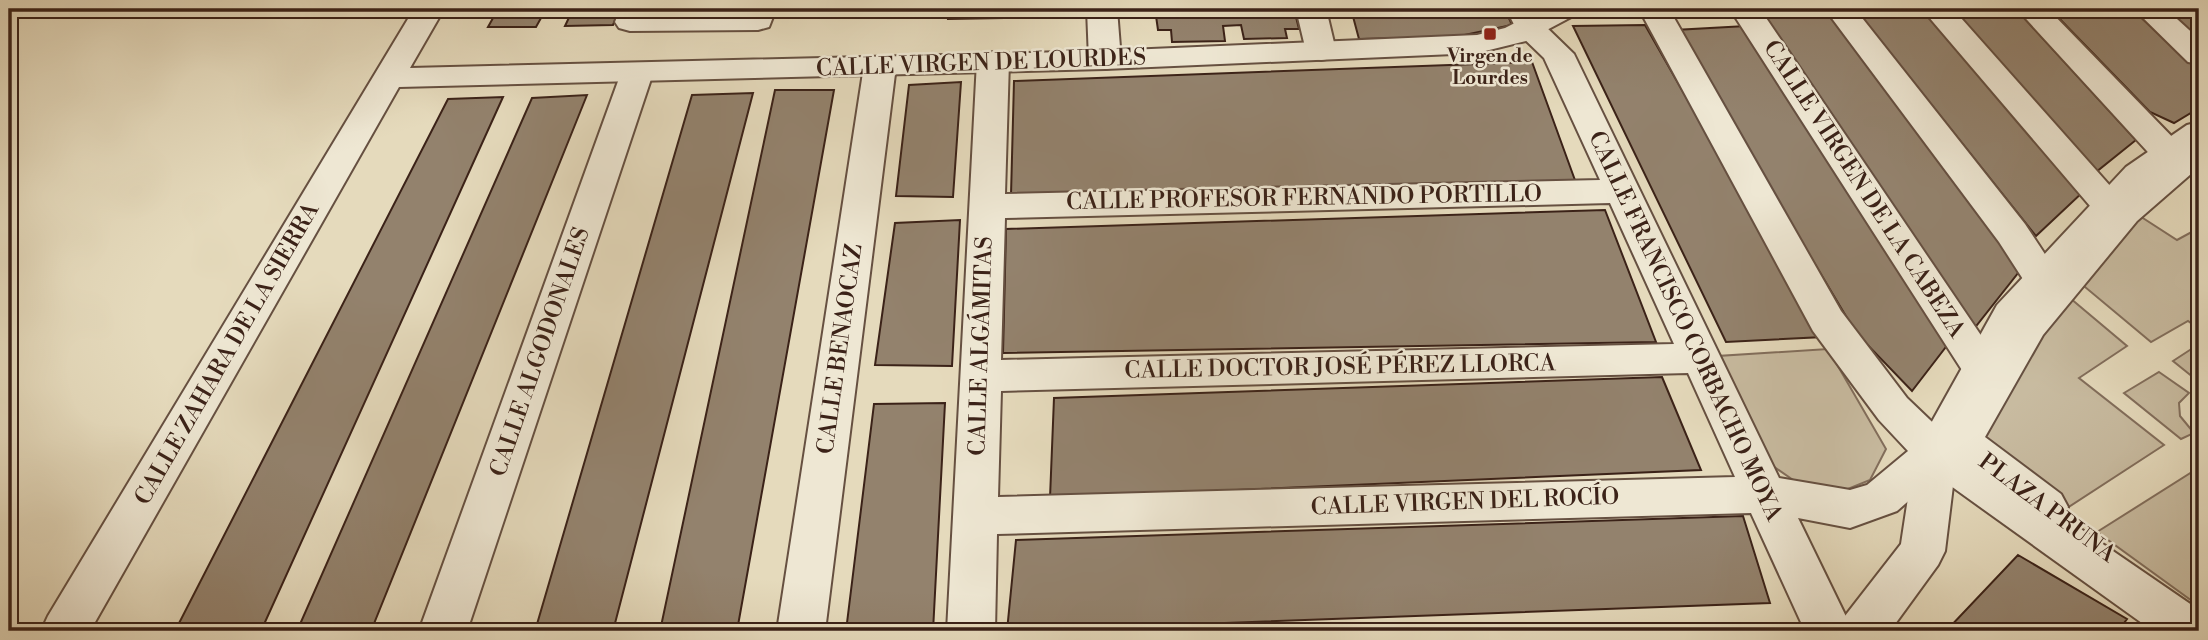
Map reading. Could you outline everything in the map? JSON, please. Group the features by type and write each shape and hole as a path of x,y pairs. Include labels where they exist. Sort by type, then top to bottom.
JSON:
{"street":[{"name":"CALLE ZAHARA DE LA SIERRA","path":"65,631 429,9"},
{"path":"635,9 630,22 758,20 761,9"},
{"path":"1102,9 1105,60"},
{"path":"1311,9 1321,51"},
{"name":"CALLE VIRGEN DE LOURDES","path":"389,78 1105,60 1477,44 1496,41 1525,19 1564,9"},
{"path":"1654,9 1827,321 1892,409 1936,452 2191,631"},
{"path":"1840,9 2012,233 2043,280"},
{"path":"1937,9 2108,205"},
{"path":"2032,9 2184,153"},
{"path":"2149,9 2199,55"},
{"name":"CALLE VIRGEN DE LA CABEZA","path":"1748,13 1983,370"},
{"name":"CALLE FRANCISCO CORBACHO MOYA","path":"1525,19 1558,54 1829,631"},
{"name":"CALLE ALGÁMITAS","path":"971,631 993,61"},
{"name":"CALLE BENAOCAZ","path":"801,631 880,66"},
{"name":"CALLE ALGODONALES","path":"443,631 638,73"},
{"path":"1862,631 1923,551 1936,452 2011,315 2138,175 2184,153 2199,133"},
{"name":"PLAZA PRUNA","path":"2184,153 2183,162 2124,212 2029,325 1964,437 1972,452 2199,622"},
{"name":"CALLE PROFESOR FERNANDO PORTILLO","path":"986,206 1622,191"},
{"name":"CALLE DOCTOR JOSÉ PÉREZ LLORCA","path":"979,376 1701,358"},
{"name":"CALLE VIRGEN DEL ROCÍO","path":"974,516 1765,494 1850,509 1882,498 1936,452"}],"shaded area":[{"path":"2132,211 2177,240 2199,228 2199,329 2188,321 2151,342 2073,277"},
{"path":"2064,293 2127,346 2079,378 2164,445 2061,512 1984,455 1976,427"},
{"path":"2199,344 2199,382 2173,361"},
{"path":"1828,349 1886,449 1870,480 1843,491 1809,491 1770,464 1718,356"},
{"path":"2159,372 2189,393 2179,403 2180,416 2194,433 2181,439 2124,393"},
{"path":"2192,472 2199,478 2199,606 2097,532"}],"building":[{"path":"498,9 546,9 536,27 488,27"},
{"path":"573,9 620,9 613,25 565,26"},
{"path":"949,9 1005,9 1004,18 948,19"},
{"path":"1018,9 1074,9 1074,17 1017,18"},
{"path":"1155,9 1294,9 1299,29 1285,29 1287,38 1244,39 1241,25 1223,26 1225,41 1172,42 1171,30 1158,30"},
{"path":"1351,9 1505,9 1512,25 1455,37 1359,39"},
{"path":"1756,9 1825,9 2022,268 1973,330"},
{"path":"1855,9 1922,9 2084,191 2036,236"},
{"path":"1952,9 2016,9 2136,140 2096,172"},
{"path":"2050,9 2132,9 2199,71 2199,108 2174,123 2150,112"},
{"path":"2167,9 2199,9 2199,39"},
{"path":"1645,25 1823,337 1726,342 1573,26"},
{"path":"1746,26 1952,339 1912,391 1856,333 1675,30"},
{"path":"1532,62 1576,183 1011,195 1014,81"},
{"path":"961,82 953,197 896,196 909,85"},
{"path":"775,90 834,90 737,631 660,631"},
{"path":"753,93 613,631 535,631 692,95"},
{"path":"587,95 371,631 297,631 532,98"},
{"path":"503,97 261,631 175,631 448,99"},
{"path":"1605,210 1656,342 1003,353 1006,229"},
{"path":"960,220 952,366 875,365 895,223"},
{"path":"1662,377 1701,470 1050,498 1054,398"},
{"path":"945,403 933,631 846,631 874,404"},
{"path":"1743,516 1770,603 1007,631 1016,540"},
{"path":"2018,555 2127,619 2118,631 1946,631"}],"place":[{"name":"Virgen de Lourdes","path":"1490,34"}]}
